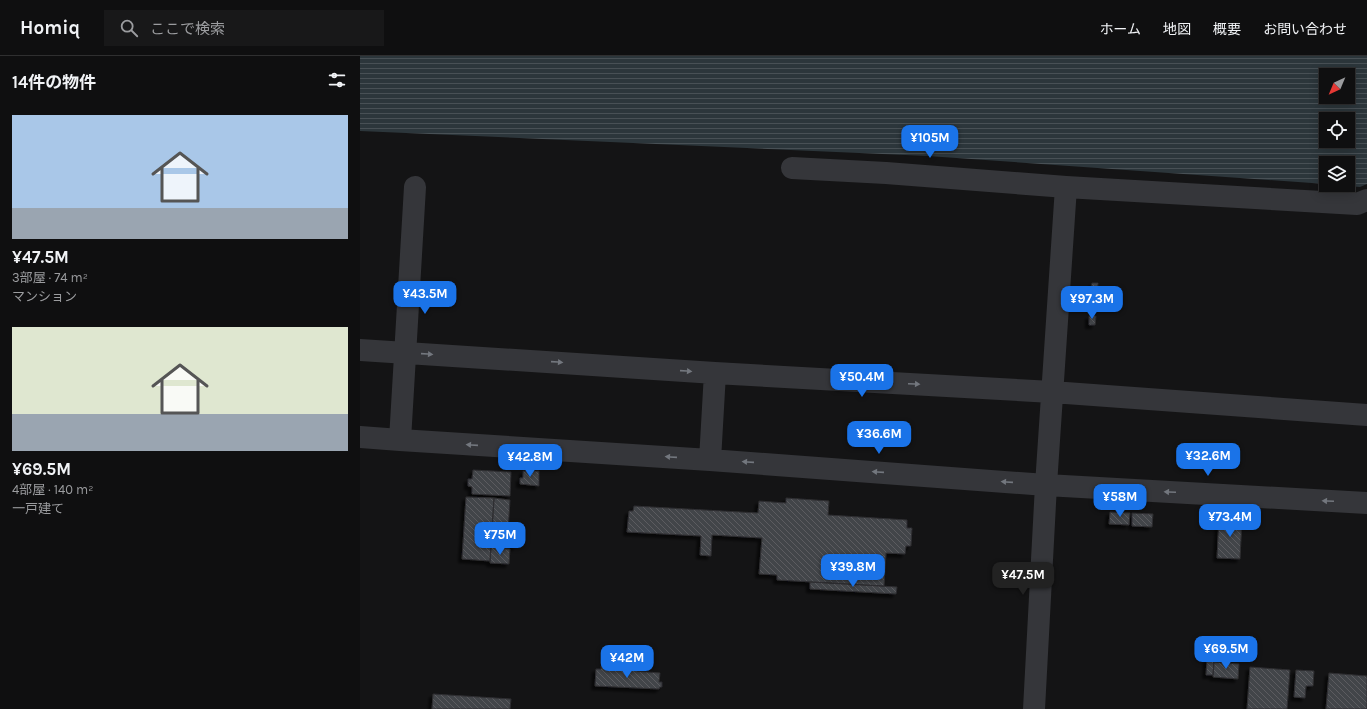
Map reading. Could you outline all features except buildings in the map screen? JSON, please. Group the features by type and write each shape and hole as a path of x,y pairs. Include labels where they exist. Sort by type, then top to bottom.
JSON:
{"street":[{"path":"792,168 886,173 1066,187 1357,204 1367,200"},
{"path":"400,440 415,187"},
{"path":"1034,709 1046,485 1066,187"},
{"path":"360,350 715,373 1052,392 1367,415"},
{"path":"710,460 715,373"},
{"path":"360,437 710,460 1046,485 1367,503"}],"shaded area":[{"path":"360,56 1367,56 1367,184 1360,187 1355,187 1355,156 1319,156 1319,184 928,156 360,131"}]}
